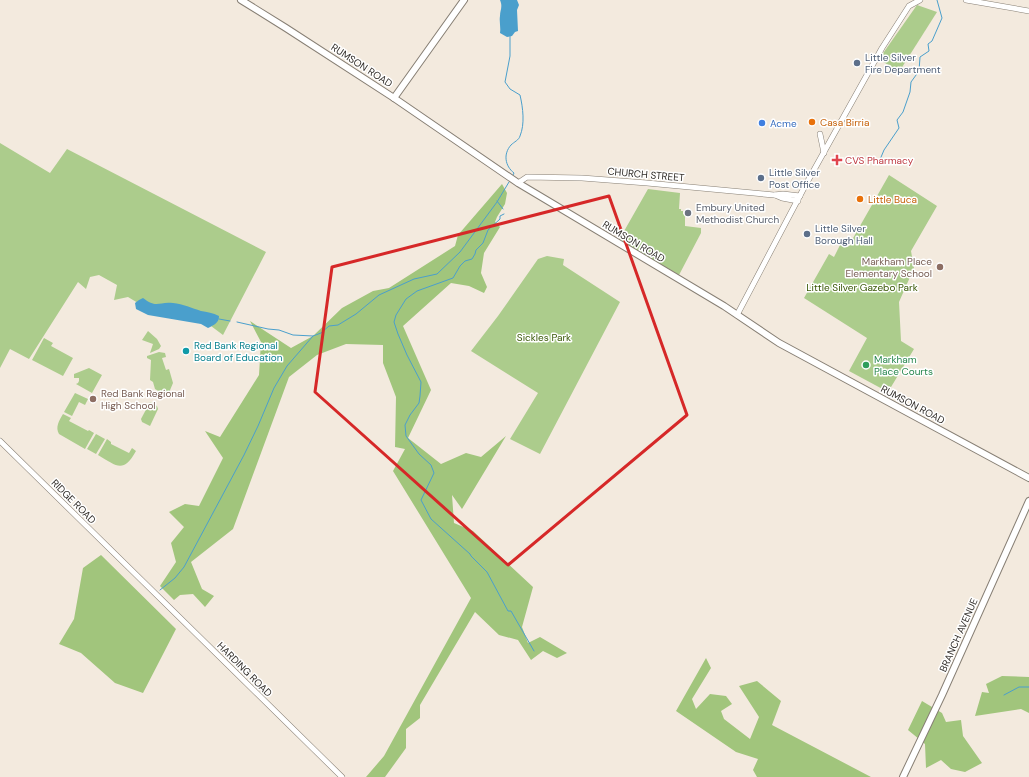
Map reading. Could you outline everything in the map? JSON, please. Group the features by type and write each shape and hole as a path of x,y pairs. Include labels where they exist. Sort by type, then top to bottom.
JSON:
{"main road":[{"name":"RUMSON ROAD","path":"241,0 394,98 518,183 737,315 785,347 1029,478"},
{"path":"394,98 464,0"},
{"name":"BRANCH AVENUE","path":"903,777 942,695 1029,501"}],"street":[{"path":"737,315 799,198 882,48 909,6 920,0"},
{"path":"966,0 1029,11"},
{"path":"820,134 824,152"},
{"name":"CHURCH STREET","path":"518,183 527,177 582,178 774,195 782,198 799,198"},
{"name":"RIDGE ROAD","path":"0,441 136,574"},
{"name":"HARDING ROAD","path":"136,574 342,777"}],"highlighted area":[{"path":"609,196 687,415 508,565 315,392 332,267"}],"green space":[{"path":"917,5 937,12 899,72 879,59"},
{"path":"0,143 50,173 67,149 266,252 223,335 207,323 138,303 128,297 114,300 117,285 99,275 90,277 86,289 78,282 29,359 10,349 0,368"},
{"name":"Little Silver Gazebo Park","path":"889,175 937,206 911,251 914,268 899,302 901,341 914,349 888,392 849,371 867,338 804,298 829,254 834,257 841,243 848,247"},
{"path":"502,184 507,193 505,204 495,222 500,227 484,253 481,273 487,287 484,293 469,286 451,283 403,326 431,390 408,438 441,464 466,453 481,457 506,436 462,509 452,495 454,523 473,531 533,587 522,627 528,643 540,637 567,653 557,658 543,651 531,660 518,640 499,635 475,612 420,705 420,718 406,729 406,748 385,777 366,777 384,756 471,598 393,471 405,449 395,447 396,397 383,363 383,345 346,344 317,355 289,377 233,529 191,562 202,589 214,596 205,607 193,594 180,595 174,600 160,586 176,562 171,543 184,527 169,512 185,504 199,506 223,458 205,431 220,437 259,375 261,342 250,321 291,348 313,336 342,308 373,291 389,288 455,246 458,235"},
{"path":"648,189 680,193 679,209 683,211 683,214 685,214 685,226 701,228 701,233 679,275 619,240"},
{"name":"Sickles Park","path":"547,256 564,259 563,265 620,302 540,454 510,439 538,393 471,351 498,316 538,259"},
{"path":"148,331 157,339 161,346 159,349 150,353 153,344 142,340"},
{"path":"44,338 53,343 51,346 73,358 63,376 32,360"},
{"path":"159,352 165,353 166,357 162,358 166,370 169,369 173,383 168,395 164,397 161,396 162,393 155,389 153,382 150,380 151,360 147,358 147,356"},
{"path":"89,368 102,375 92,393 76,384 79,381 79,378 74,378 74,374"},
{"path":"75,393 88,399 85,405 79,402 72,416 64,412"},
{"path":"150,402 157,406 158,409 150,426 142,422 141,419"},
{"path":"63,414 71,418 69,421 94,433 85,449 59,434 57,426"},
{"path":"96,434 105,439 96,454 87,449"},
{"path":"107,439 111,442 111,444 129,453 132,448 136,451 127,463 119,466 115,465 98,455"},
{"path":"101,555 176,629 143,693 115,683 81,653 59,644 74,619 83,568"},
{"path":"706,658 711,668 692,699 696,709 710,694 726,696 732,704 721,711 724,719 750,739 759,717 739,686 757,681 781,701 772,725 871,777 757,777 753,770 758,759 736,752 676,711"},
{"path":"1002,676 1029,677 1029,713 1021,709 975,716 982,692 989,693 986,684"},
{"path":"922,701 942,713 946,722 961,720 963,736 982,763 965,772 951,769 941,760 926,768 925,744 908,730"}],"water":[{"path":"500,0 517,0 519,5 517,10 518,31 512,36 507,37 500,33"},
{"path":"143,298 155,304 168,303 184,305 214,314 219,316 219,318 216,324 208,328 201,324 148,315 136,309 135,303"}],"waterway":[{"path":"879,162 884,150 899,128 897,120 903,112 910,92 911,82 919,71 920,57 929,51 928,44 932,41 942,18 937,0"},
{"path":"510,36 510,56 505,82 510,89 520,95 523,116 522,131 518,140 508,148 506,156 507,163 514,173 513,175"},
{"path":"237,322 279,330 293,335 313,336 321,333 329,326 338,325 356,314 379,295 414,279 437,274 460,252 497,202 509,182"},
{"path":"497,201 503,209"},
{"path":"504,214 500,216 500,219 488,230 483,243 476,250 472,259 465,261 460,266 453,278 417,291 406,299 396,315 394,322 407,355 421,382 419,403 405,425 406,436 419,454 431,465 434,473 421,500 431,519 470,554 487,572 508,611 511,611 534,651"},
{"path":"219,319 230,321"},
{"path":"160,590 175,578 184,567 244,455 274,388 287,366 313,336"},
{"path":"1004,695 1019,687 1029,687"}],"place":[{"name":"Little Silver Fire Department","path":"857,63"},
{"name":"Casa Birria","path":"812,122"},
{"name":"Acme","path":"762,123"},
{"name":"CVS Pharmacy","path":"837,160"},
{"name":"Little Silver Post Office","path":"761,178"},
{"name":"Little Buca","path":"860,199"},
{"name":"Embury United Methodist Church","path":"688,213"},
{"name":"Little Silver Borough Hall","path":"807,234"},
{"name":"Markham Place Elementary School","path":"940,267"},
{"name":"Red Bank Regional Board of Education","path":"186,351"},
{"name":"Markham Place Courts","path":"866,365"},
{"name":"Red Bank Regional High School","path":"93,399"}]}
